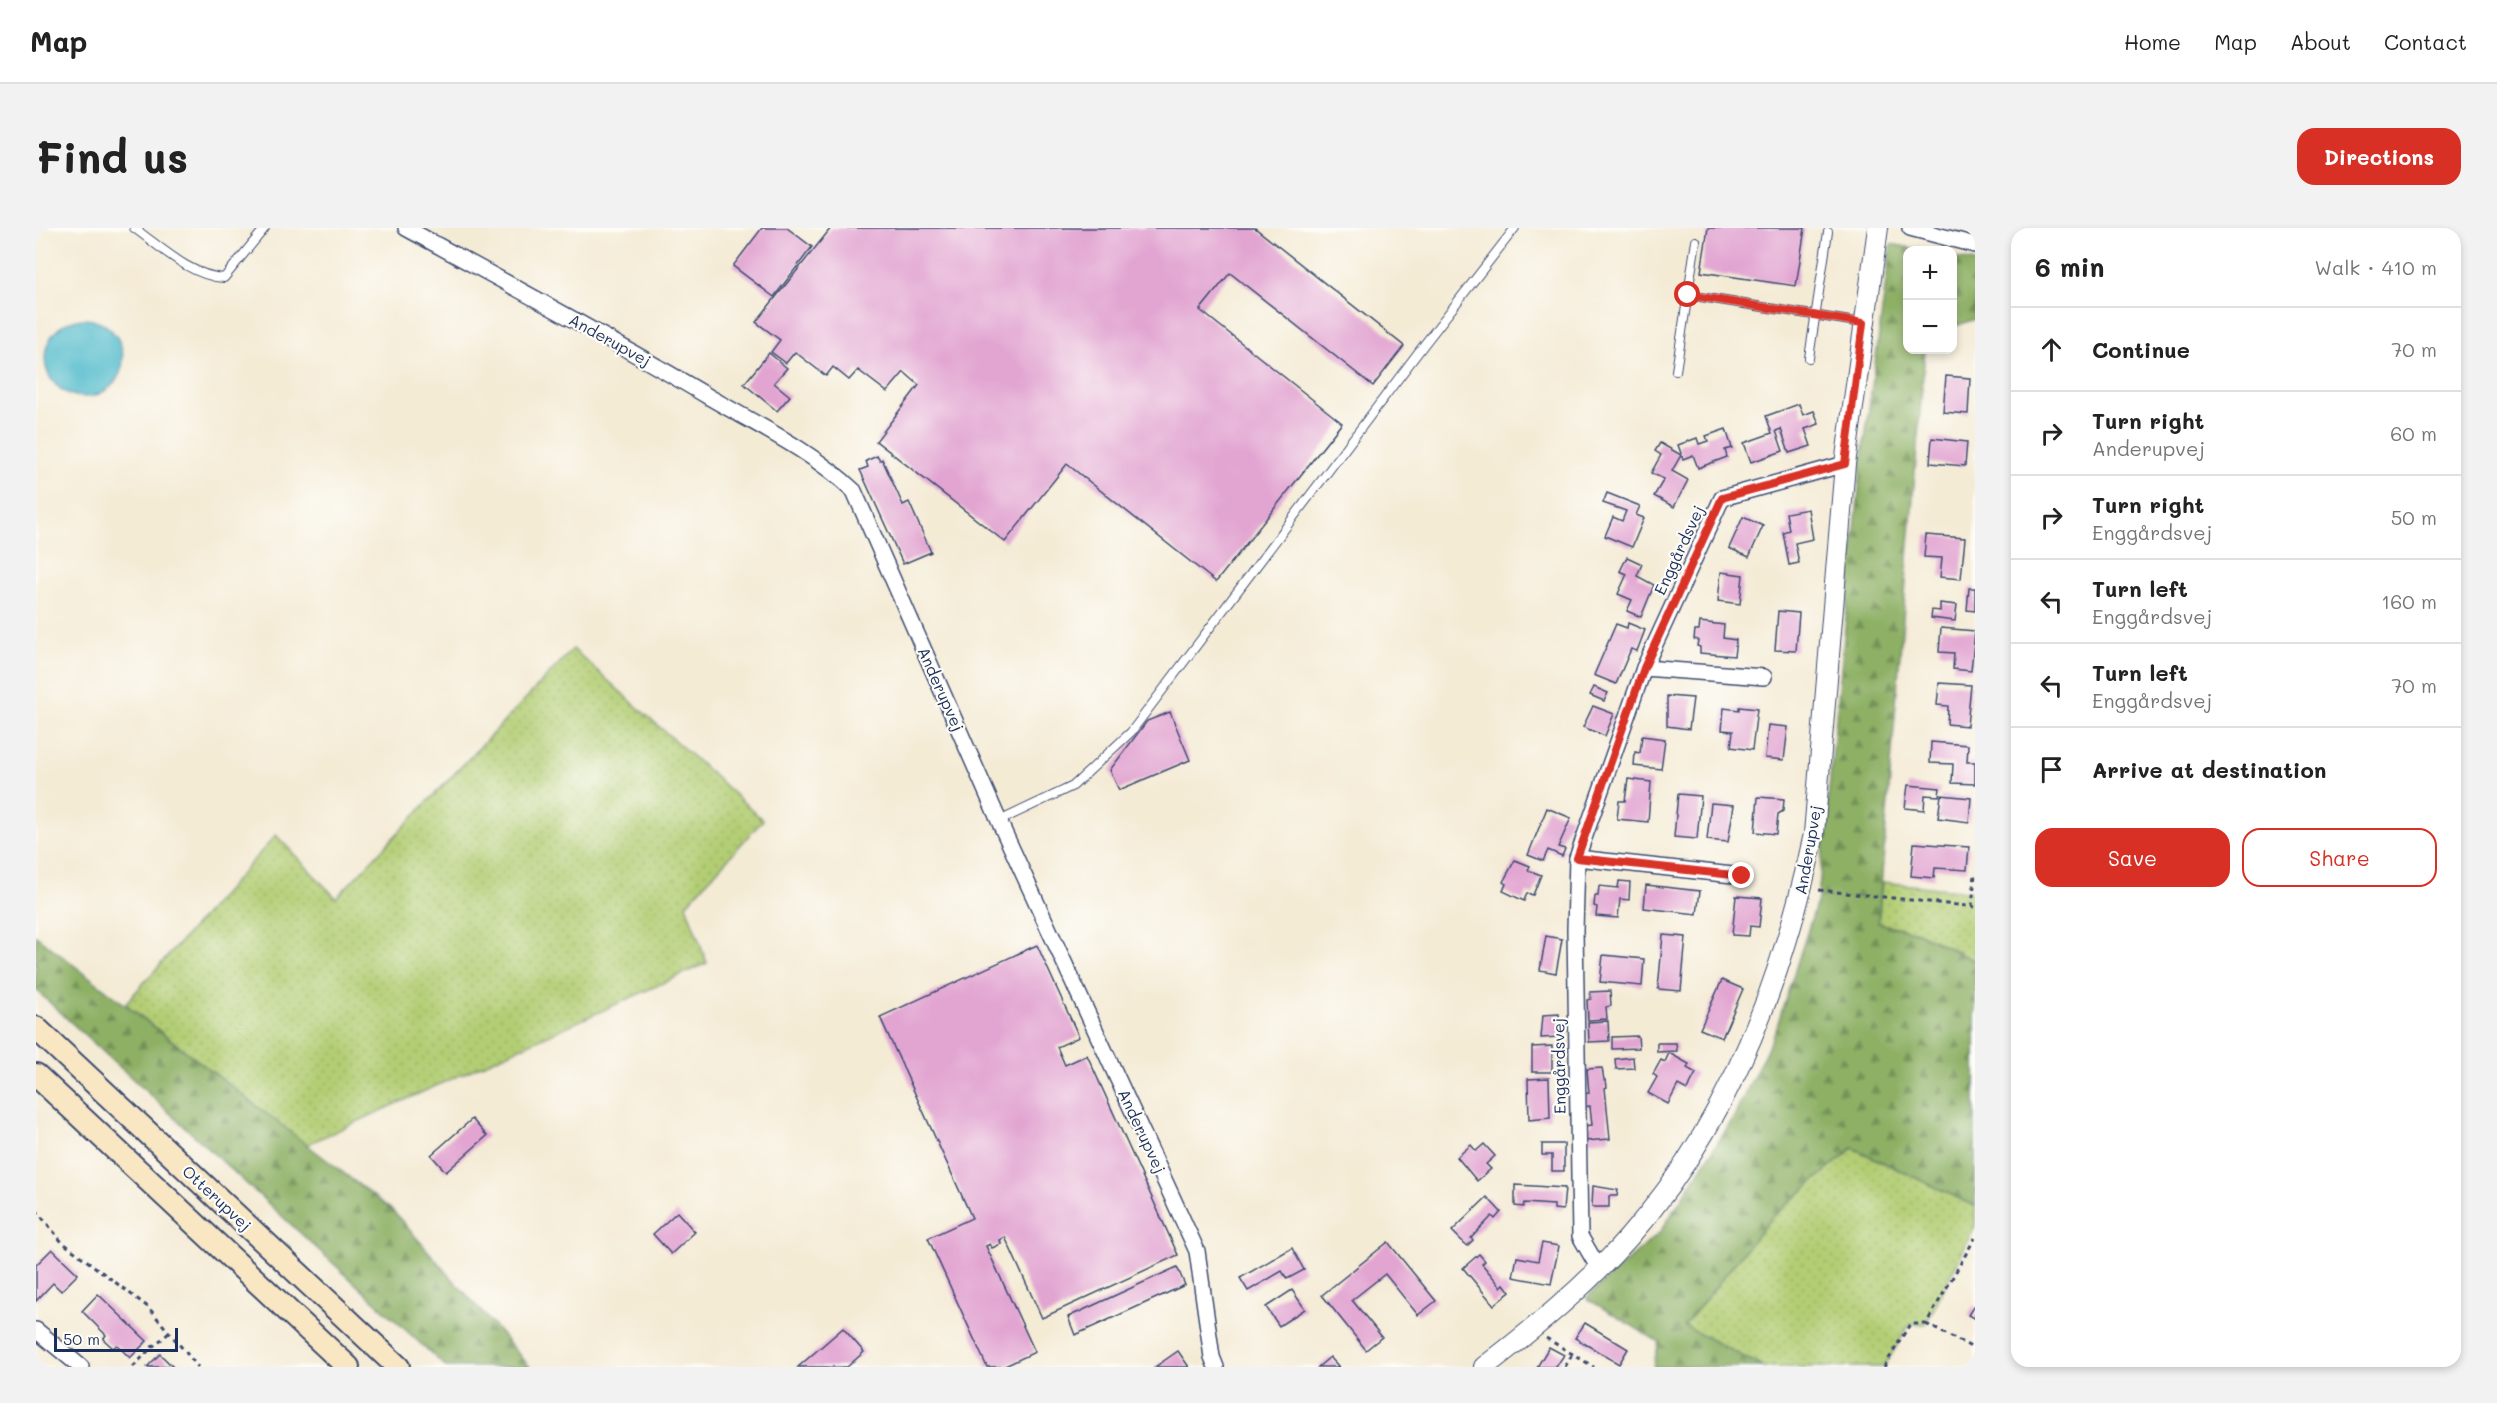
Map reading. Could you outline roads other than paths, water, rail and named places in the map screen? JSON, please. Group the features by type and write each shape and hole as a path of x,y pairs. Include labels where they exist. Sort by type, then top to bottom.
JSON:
{"main road":[{"name":"Otterupvej","path":"36,1028 398,1367"},
{"name":"Otterupvej","path":"36,1075 348,1367"}],"street":[{"name":"Anderupvej","path":"406,228 649,361 803,451 830,468 854,491 999,821 1197,1251 1212,1358 1216,1367"},
{"name":"Anderupvej","path":"1484,1367 1532,1330 1599,1269 1629,1237 1672,1182 1720,1105 1756,1029 1785,954 1803,889 1815,824 1845,464 1878,228"},
{"path":"1910,228 1975,245"},
{"name":"Enggårdsvej","path":"1599,1269 1580,1236 1575,930 1577,858 1644,668 1722,498 1845,464"},
{"path":"1644,668 1764,678"},
{"path":"1577,858 1742,876"},
{"path":"36,1330 81,1367"}],"lane":[{"path":"134,228 192,270 210,277 224,278 265,228"},
{"path":"999,821 1073,786 1131,732 1515,228"},
{"path":"1809,358 1828,232"},
{"path":"1676,371 1696,241"},
{"path":"1688,295 1863,323"}],"water":[{"path":"76,319 92,319 106,325 117,336 123,350 123,366 117,380 106,391 92,397 76,397 62,391 51,380 45,366 45,350 51,336 62,325"}]}
